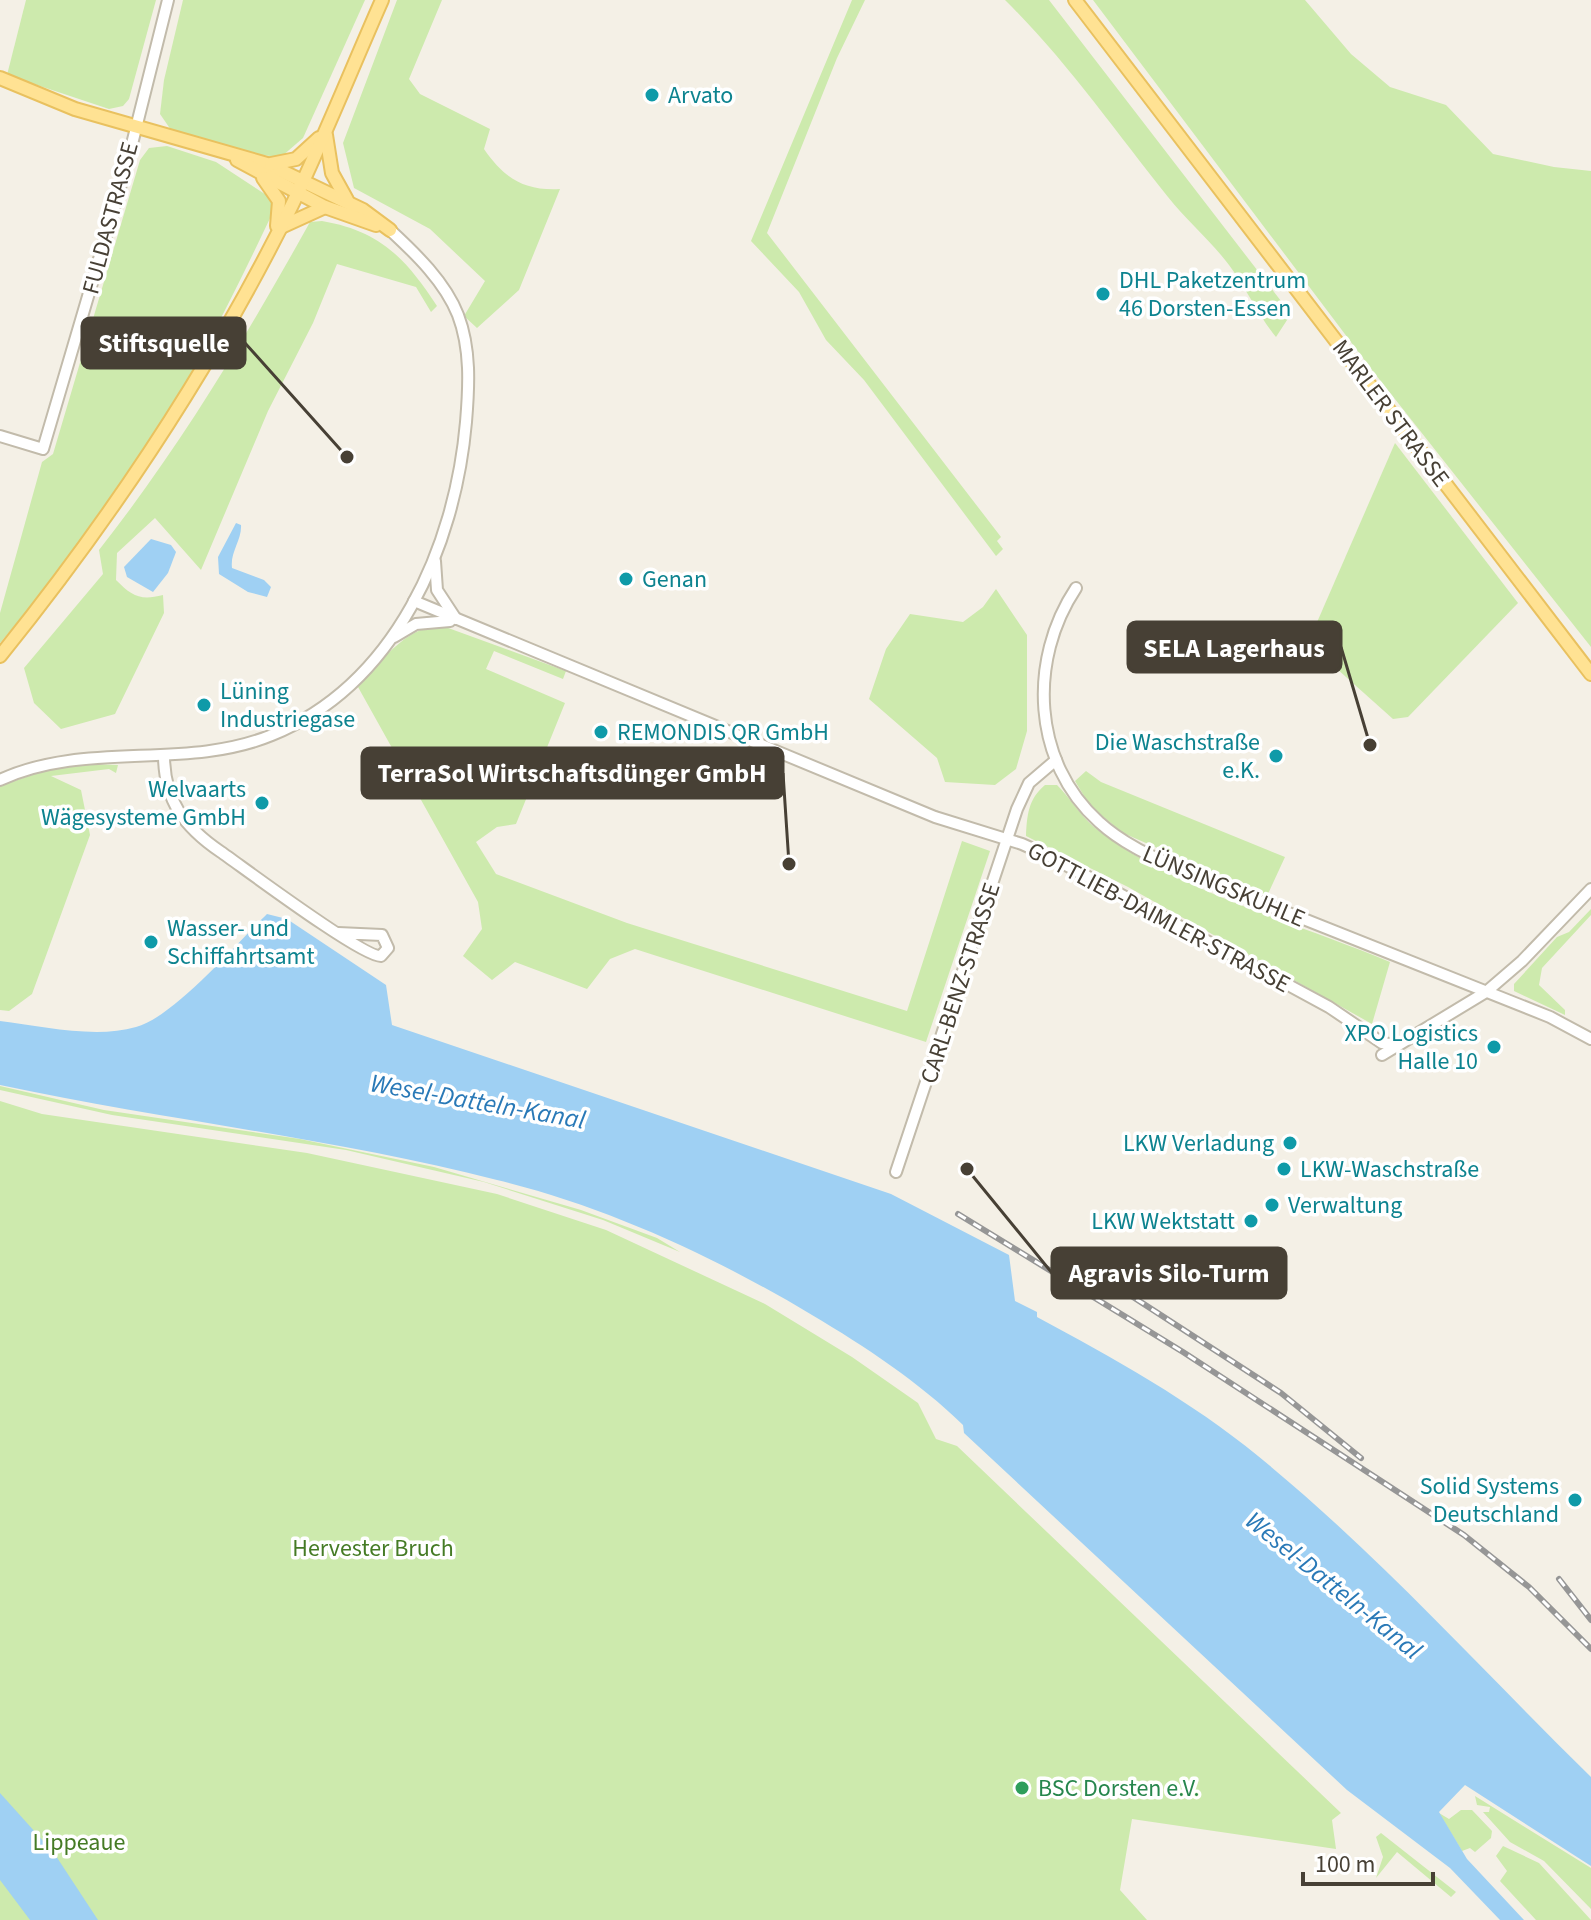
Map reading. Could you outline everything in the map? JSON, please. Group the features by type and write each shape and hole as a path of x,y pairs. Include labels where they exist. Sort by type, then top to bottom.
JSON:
{"main road":[{"path":"0,656 81,556 148,459 211,355 300,187 382,0"},
{"name":"MARLER STRASSE","path":"1075,0 1591,674"},
{"path":"0,78 43,98 222,151 300,187 352,205 390,230"},
{"path":"263,169 296,159 325,132"},
{"path":"325,132 336,186 352,205"},
{"path":"263,169 279,201 280,213 272,243"},
{"path":"300,187 325,207 390,230"},
{"path":"279,228 325,207"}],"street":[{"path":"134,127 168,0"},
{"name":"FULDASTRASSE","path":"0,436 43,449 77,341 134,127"},
{"path":"0,780 51,764 226,751 299,722 351,684 389,640 414,601 435,558 460,474 468,361 461,325 449,297 420,260 390,230"},
{"path":"435,558 437,590 457,621"},
{"name":"LÜNSINGSKUHLE","path":"1076,588 1055,623 1044,666 1045,717 1056,760 1072,791 1089,813 1112,833 1147,854 1272,909 1559,1021 1591,1039"},
{"name":"GOTTLIEB-DAIMLER-STRASSE","path":"414,601 935,817 1007,839 1053,858 1329,1007 1382,1043 1397,1045"},
{"name":"GOTTLIEB-DAIMLER-STRASSE","path":"389,640 416,624 457,621"},
{"path":"164,755 168,792 190,828 338,933"},
{"name":"CARL-BENZ-STRASSE","path":"896,1172 1007,839 1029,783 1056,760"},
{"path":"1382,1055 1486,992 1522,961 1591,889"}],"green space":[{"path":"26,0 156,0 129,99 123,106 109,109 7,75"},
{"path":"183,0 365,0 303,138 281,157 260,155 171,130 160,114 164,80"},
{"path":"397,0 442,0 409,79 420,94 490,129 484,149 507,175 536,188 560,189 519,290 477,328 464,316 485,281 430,229 354,188 343,143"},
{"path":"852,0 865,0 837,58 767,233 1001,537 997,541 1003,549 996,556 864,380 826,340 799,292 751,241"},
{"path":"1005,0 1049,0 1291,314 1276,337 1222,256 1168,197 1049,47"},
{"path":"1093,0 1305,0 1351,54 1390,87 1446,105 1493,154 1591,171 1591,647 1372,370"},
{"path":"167,146 216,162 274,200 273,212 205,348 148,447 82,542 0,643 0,613 42,462 53,454 140,160 149,148"},
{"path":"322,221 360,232 390,250 414,274 437,306 431,312 416,287 337,264 313,323 268,411 201,570 155,518 117,553 116,580 137,596 163,595 164,613 115,714 61,729 34,703 24,668 103,574 99,550 211,390 310,222"},
{"path":"1395,443 1518,603 1408,717 1393,719 1308,643"},
{"path":"996,589 1027,635 1027,731 1016,769 995,785 945,782 937,758 869,699 886,649 910,614 963,622 983,607"},
{"path":"440,625 566,671 563,679 494,651 486,669 565,703 516,824 497,827 476,842 496,874 627,923 907,1011 962,841 990,851 926,1042 635,949 610,959 587,989 515,962 492,980 463,956 482,929 478,902 358,687 404,639 415,632"},
{"path":"93,764 118,765 116,773 109,769 51,776 81,790 90,835 32,994 9,1011 0,1010 0,786 49,769"},
{"path":"1086,771 1101,782 1285,857 1267,896 1123,833 1090,806 1075,781"},
{"path":"1045,785 1057,785 1094,827 1160,869 1236,903 1390,962 1372,1024 1128,887 1026,836 1032,802"},
{"path":"1591,909 1591,915 1542,968 1539,985 1565,1010 1565,1015 1514,991 1514,984 1557,937 1569,932"},
{"path":"0,1086 104,1110 300,1139 434,1167 581,1210 657,1238 680,1252 603,1220 484,1182 346,1150 112,1115 0,1090"},
{"name":"Hervester Bruch","path":"0,1101 42,1114 307,1153 497,1194 606,1230 765,1304 852,1357 918,1403 936,1439 957,1446 1341,1813 1332,1820 1336,1849 1132,1819 1120,1890 1147,1920 0,1920"},
{"path":"1475,1796 1591,1868 1591,1909 1544,1861 1510,1842 1483,1812 1489,1812 1490,1807 1477,1805"},
{"path":"1461,1810 1472,1810 1492,1831 1491,1838 1475,1852 1470,1848 1462,1851 1439,1813 1449,1819"},
{"path":"1381,1833 1456,1892 1451,1897 1397,1852 1376,1878 1383,1857 1376,1837"},
{"path":"1503,1846 1539,1863 1591,1920 1536,1920 1500,1881 1507,1871 1496,1856"}],"water":[{"path":"236,523 241,525 241,530 232,568 264,580 271,587 267,597 248,592 219,574 218,557"},
{"path":"151,539 171,545 176,552 168,573 153,592 127,577 124,567"},
{"name":"Wesel-Datteln-Kanal","path":"267,914 287,919 386,985 392,1025 891,1194 1009,1255 1015,1301 1037,1312 1037,1317 1179,1399 1258,1456 1387,1572 1591,1777 1591,1866 1465,1785 1439,1812 1467,1859 1524,1920 1500,1920 1450,1868 1347,1790 964,1433 963,1425 928,1394 832,1327 699,1254 579,1204 435,1165 0,1085 0,1021 86,1032 136,1027 168,1009 186,994"},
{"path":"0,1793 54,1853 98,1920 30,1920 0,1880"}],"railway":[{"path":"958,1214 1183,1352 1464,1535 1529,1587 1591,1649"},
{"path":"1076,1260 1281,1393 1361,1458"},
{"path":"1559,1579 1591,1620"}],"place":[{"name":"Arvato","path":"652,95"},
{"name":"DHL Paketzentrum 46 Dorsten-Essen","path":"1103,294"},
{"name":"Stiftsquelle","path":"347,457"},
{"name":"Genan","path":"626,579"},
{"name":"Lüning Industriegase","path":"204,705"},
{"name":"REMONDIS QR GmbH","path":"601,732"},
{"name":"SELA Lagerhaus","path":"1370,745"},
{"name":"Die Waschstraße e.K.","path":"1276,756"},
{"name":"Welvaarts Wägesysteme GmbH","path":"262,803"},
{"name":"TerraSol Wirtschaftsdünger GmbH","path":"789,864"},
{"name":"Wasser- und Schiffahrtsamt","path":"151,942"},
{"name":"XPO Logistics Halle 10","path":"1494,1047"},
{"name":"LKW Verladung","path":"1290,1143"},
{"name":"Agravis Silo-Turm","path":"967,1169"},
{"name":"LKW-Waschstraße","path":"1284,1169"},
{"name":"Verwaltung","path":"1272,1205"},
{"name":"LKW Wektstatt","path":"1251,1221"},
{"name":"Solid Systems Deutschland","path":"1575,1500"},
{"name":"BSC Dorsten e.V.","path":"1022,1788"}],"park label":[{"name":"Lippeaue","path":"79,1842"}]}
